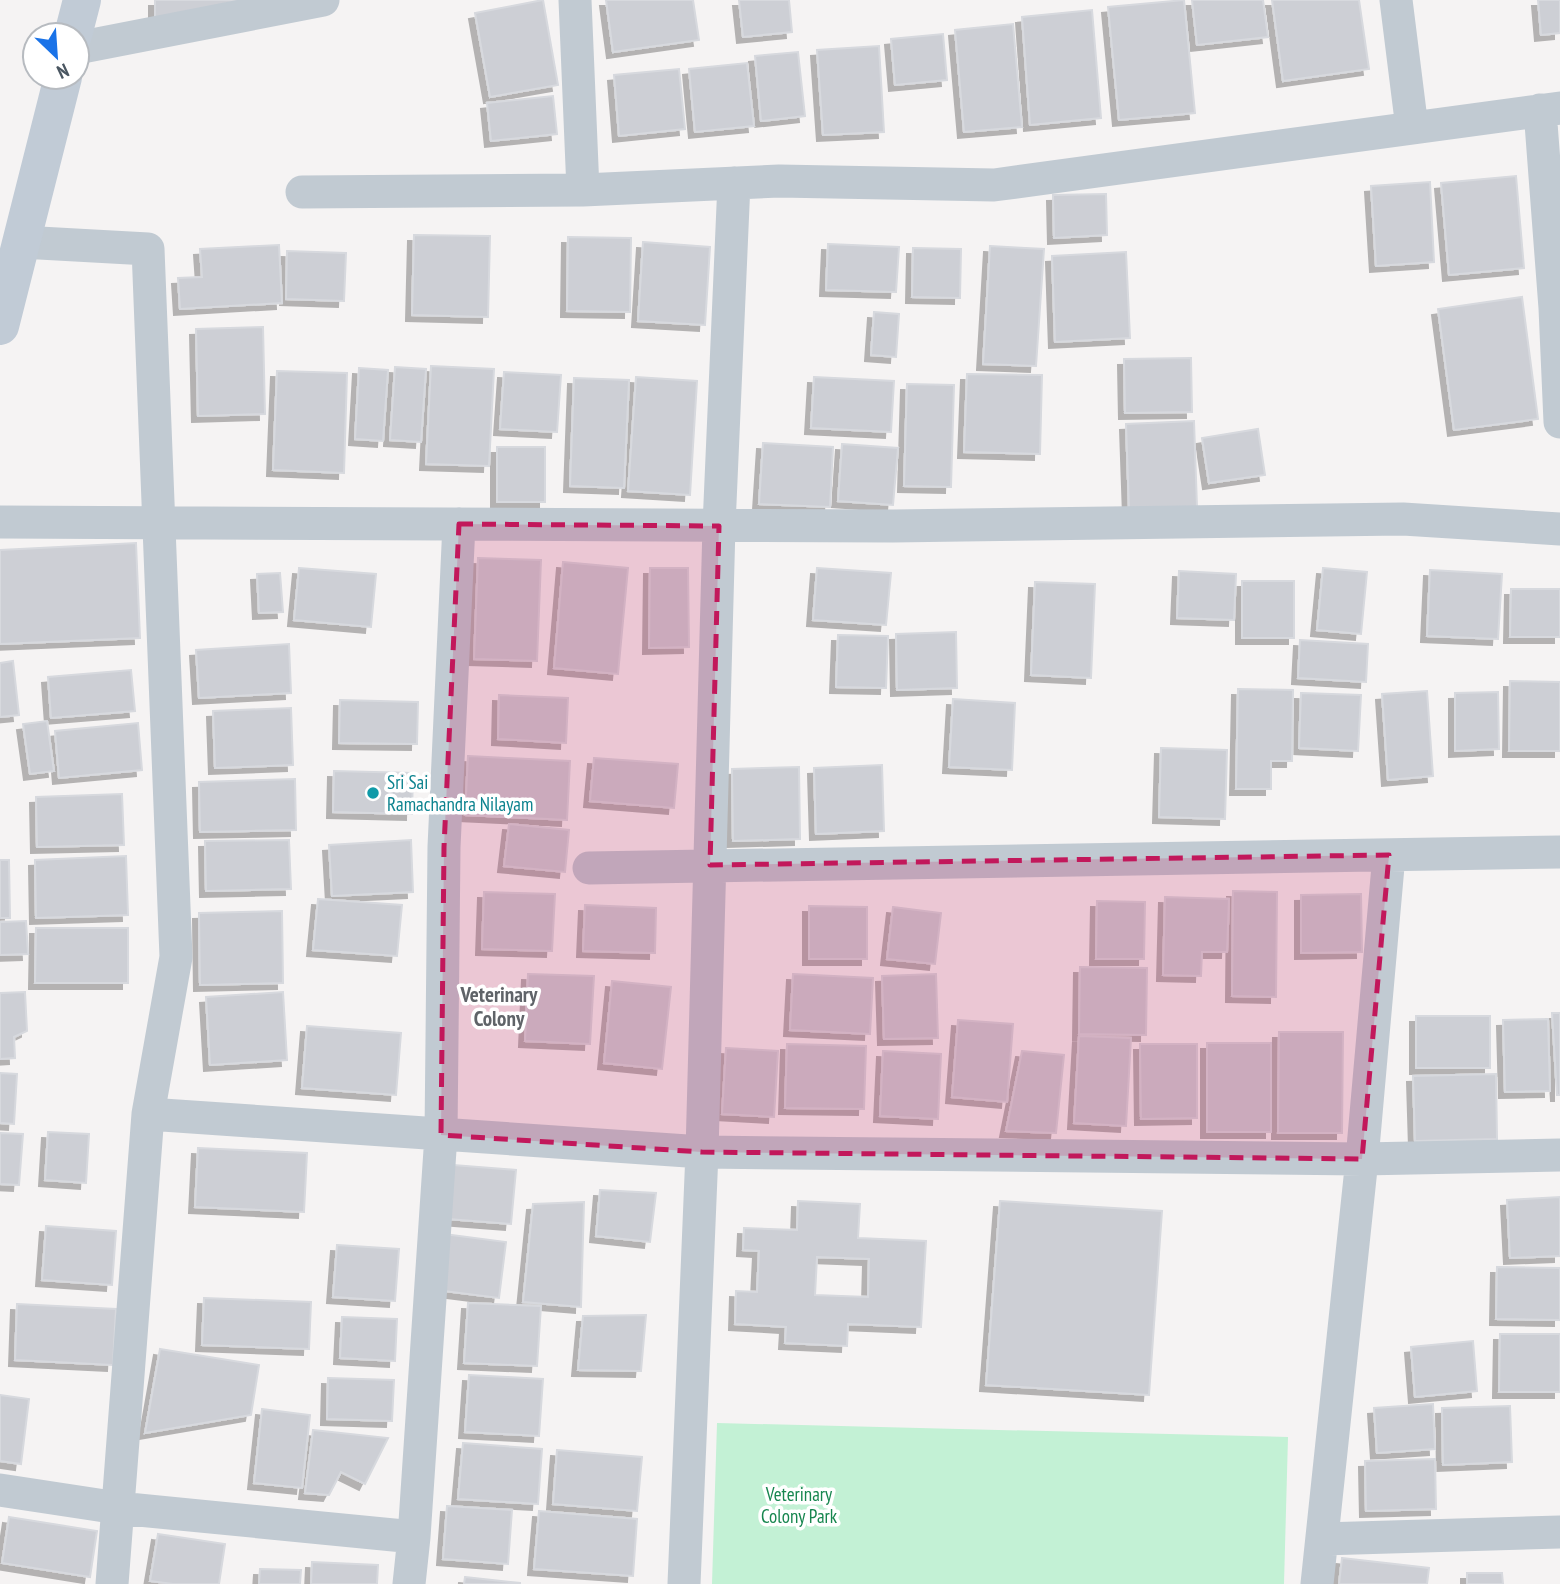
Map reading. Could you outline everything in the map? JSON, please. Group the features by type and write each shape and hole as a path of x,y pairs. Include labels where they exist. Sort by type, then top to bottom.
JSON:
{"street":[{"path":"77,21 82,0"},
{"path":"91,45 323,0"},
{"path":"575,0 583,190"},
{"path":"1396,0 1412,128"},
{"path":"0,326 59,91"},
{"path":"302,192 583,190 779,181 994,185 1550,109 1560,422"},
{"path":"684,1584 702,1152 719,526 734,183"},
{"path":"21,242 148,249 176,957 148,1114 112,1584"},
{"path":"0,522 879,526 1403,519 1560,529"},
{"path":"409,1584 441,1135 444,847 459,524"},
{"path":"589,868 1560,852"},
{"path":"1317,1584 1362,1159 1390,855"},
{"path":"148,1114 702,1152 1362,1159 1560,1156"},
{"path":"0,1490 118,1508 414,1537"},
{"path":"1322,1539 1560,1532"}],"highlighted area":[{"path":"459,524 719,526 710,865 1389,855 1362,1159 702,1152 441,1135 444,847"}],"green space":[{"name":"Veterinary Colony Park","path":"717,1423 1288,1437 1284,1584 712,1584"}],"building":[{"path":"155,0 239,0 155,23"},
{"path":"543,0 558,85 490,97 475,13"},
{"path":"606,0 693,0 699,40 613,52"},
{"path":"739,0 789,0 792,32 743,37"},
{"path":"1184,0 1195,113 1119,120 1108,7"},
{"path":"1192,0 1263,0 1268,37 1197,45"},
{"path":"1272,0 1359,0 1369,69 1283,81"},
{"path":"1538,0 1560,0 1560,33 1541,35"},
{"path":"1092,10 1101,118 1030,125 1022,17"},
{"path":"1013,24 1022,127 964,132 955,30"},
{"path":"943,34 947,80 895,85 891,39"},
{"path":"879,46 884,132 823,135 817,50"},
{"path":"798,52 805,116 761,121 755,56"},
{"path":"747,63 754,126 695,132 689,69"},
{"path":"679,69 685,129 619,136 614,75"},
{"path":"553,96 557,134 491,141 487,103"},
{"path":"1516,176 1524,268 1449,275 1441,183"},
{"path":"1430,182 1434,262 1376,266 1371,186"},
{"path":"1106,194 1107,235 1054,238 1053,195"},
{"path":"414,235 490,236 488,317 412,315"},
{"path":"568,237 631,238 630,312 567,311"},
{"path":"643,242 710,247 705,325 638,321"},
{"path":"828,244 899,247 896,292 826,290"},
{"path":"279,245 282,303 180,309 178,278 202,277 200,249"},
{"path":"990,246 1044,249 1036,366 983,364"},
{"path":"913,248 961,249 960,298 912,297"},
{"path":"287,251 346,253 344,301 286,299"},
{"path":"1126,252 1130,338 1055,342 1052,256"},
{"path":"1522,297 1538,419 1454,430 1438,309"},
{"path":"874,312 899,314 896,357 871,355"},
{"path":"263,327 265,414 198,416 196,329"},
{"path":"1191,358 1192,412 1125,413 1124,359"},
{"path":"431,366 494,369 489,466 426,464"},
{"path":"395,367 426,369 421,442 390,440"},
{"path":"359,368 388,370 383,441 355,439"},
{"path":"277,371 347,373 344,473 273,470"},
{"path":"504,372 561,375 557,432 500,429"},
{"path":"967,374 1042,375 1040,454 964,452"},
{"path":"636,377 697,381 690,495 628,491"},
{"path":"814,377 894,381 891,432 811,428"},
{"path":"574,378 629,380 624,488 570,486"},
{"path":"907,384 954,385 951,487 904,486"},
{"path":"1194,421 1197,507 1129,509 1126,424"},
{"path":"1258,429 1265,475 1209,483 1202,438"},
{"path":"763,443 833,447 830,507 759,504"},
{"path":"842,444 898,448 893,505 838,501"},
{"path":"497,447 545,447 545,502 497,502"},
{"path":"136,543 140,638 0,644 0,550"},
{"path":"478,558 541,560 537,661 474,659"},
{"path":"563,562 628,568 618,674 554,668"},
{"path":"299,568 376,574 371,627 294,620"},
{"path":"650,568 688,568 689,647 649,648"},
{"path":"817,568 891,573 886,625 813,620"},
{"path":"1323,568 1367,572 1361,634 1317,630"},
{"path":"1430,570 1502,574 1498,639 1427,636"},
{"path":"1179,571 1236,574 1234,620 1177,618"},
{"path":"280,573 283,612 259,613 257,574"},
{"path":"1242,581 1294,581 1294,638 1242,638"},
{"path":"1035,582 1095,584 1091,678 1031,675"},
{"path":"1511,589 1560,589 1560,637 1510,637"},
{"path":"956,632 957,688 897,690 896,634"},
{"path":"838,635 888,636 886,688 836,687"},
{"path":"1300,640 1368,644 1366,682 1298,678"},
{"path":"289,644 291,693 199,698 196,650"},
{"path":"13,661 19,715 0,717 0,663"},
{"path":"131,670 135,711 51,718 48,677"},
{"path":"1510,681 1560,682 1560,751 1509,751"},
{"path":"1238,689 1293,690 1292,761 1271,761 1271,789 1236,789"},
{"path":"1427,691 1433,776 1388,780 1382,694"},
{"path":"1498,692 1499,749 1455,751 1455,693"},
{"path":"1301,693 1361,695 1358,751 1299,748"},
{"path":"499,695 568,698 566,743 498,739"},
{"path":"953,699 1015,703 1012,770 949,767"},
{"path":"340,700 418,702 417,744 339,743"},
{"path":"291,708 293,765 215,768 213,711"},
{"path":"47,721 54,771 30,774 23,724"},
{"path":"138,723 142,770 59,778 55,731"},
{"path":"1161,748 1227,750 1225,819 1159,817"},
{"path":"468,756 570,761 567,820 465,815"},
{"path":"594,758 678,764 674,808 590,801"},
{"path":"882,765 884,831 816,834 814,768"},
{"path":"799,767 800,839 733,841 732,769"},
{"name":"Sri Sai Ramachandra Nilayam","path":"334,771 413,773 412,814 333,812"},
{"path":"295,779 296,830 200,832 199,782"},
{"path":"122,794 124,845 37,847 36,797"},
{"path":"509,824 569,830 565,872 504,866"},
{"path":"289,840 291,889 206,891 205,841"},
{"path":"411,840 413,892 332,896 329,845"},
{"path":"126,856 128,915 36,918 35,860"},
{"path":"0,860 9,860 10,918 0,918"},
{"path":"1233,891 1277,892 1276,997 1232,996"},
{"path":"484,892 555,894 552,951 482,949"},
{"path":"1361,894 1362,952 1301,953 1301,895"},
{"path":"1165,897 1229,899 1227,952 1202,952 1201,976 1163,975"},
{"path":"318,899 402,905 397,956 313,950"},
{"path":"1097,901 1145,902 1144,959 1096,959"},
{"path":"585,905 656,908 655,953 583,951"},
{"path":"809,906 867,907 867,959 809,959"},
{"path":"893,907 941,913 935,964 887,959"},
{"path":"282,911 283,983 200,985 199,913"},
{"path":"26,921 28,954 0,955 0,922"},
{"path":"36,928 128,928 128,983 35,983"},
{"path":"1080,967 1147,968 1146,1035 1079,1034"},
{"path":"528,974 594,976 590,1044 525,1041"},
{"path":"793,974 873,978 870,1034 790,1030"},
{"path":"936,974 938,1038 884,1039 882,976"},
{"path":"612,981 671,987 662,1069 604,1063"},
{"path":"25,992 27,1031 14,1037 15,1058 0,1059 0,993"},
{"path":"283,992 287,1060 210,1065 206,997"},
{"path":"1552,1013 1560,1013 1560,1095 1557,1095"},
{"path":"1416,1016 1490,1016 1490,1068 1416,1068"},
{"path":"1548,1019 1550,1091 1505,1092 1503,1020"},
{"path":"958,1020 1013,1024 1007,1102 952,1097"},
{"path":"307,1026 401,1033 396,1095 302,1088"},
{"path":"1279,1032 1343,1032 1342,1133 1278,1133"},
{"path":"1079,1036 1131,1038 1126,1126 1074,1123"},
{"path":"1207,1043 1271,1043 1271,1132 1207,1132"},
{"path":"787,1044 866,1046 864,1109 785,1108"},
{"path":"1140,1044 1197,1044 1197,1118 1141,1119"},
{"path":"726,1048 778,1051 774,1117 722,1114"},
{"path":"883,1051 941,1054 938,1119 880,1116"},
{"path":"1022,1051 1064,1055 1056,1133 1006,1131"},
{"path":"0,1073 17,1074 14,1124 0,1123"},
{"path":"1496,1074 1497,1139 1415,1141 1413,1076"},
{"path":"48,1132 89,1134 86,1183 45,1180"},
{"path":"0,1133 23,1134 19,1185 0,1184"},
{"path":"198,1148 307,1153 304,1212 195,1207"},
{"path":"453,1165 516,1170 511,1224 448,1219"},
{"path":"600,1190 656,1193 650,1242 596,1236"},
{"path":"1560,1197 1560,1256 1510,1258 1507,1200"},
{"path":"798,1201 860,1204 858,1238 926,1241 921,1327 848,1324 847,1346 785,1343 786,1327 735,1324 736,1291 757,1292 759,1251 743,1250 744,1228 797,1230","holes":["817,1257 869,1259 868,1297 815,1295"]},
{"path":"1000,1201 1162,1211 1149,1395 986,1385"},
{"path":"584,1202 581,1307 523,1302 533,1204"},
{"path":"46,1226 116,1231 112,1285 42,1280"},
{"path":"444,1234 506,1242 499,1298 436,1290"},
{"path":"337,1245 399,1249 395,1301 333,1297"},
{"path":"1497,1267 1560,1268 1560,1320 1496,1319"},
{"path":"204,1298 311,1302 309,1349 202,1345"},
{"path":"468,1303 541,1306 537,1366 464,1363"},
{"path":"17,1304 116,1309 113,1365 15,1360"},
{"path":"646,1315 641,1371 578,1370 583,1316"},
{"path":"342,1317 397,1319 395,1361 340,1358"},
{"path":"1500,1334 1560,1334 1560,1392 1499,1392"},
{"path":"1473,1341 1477,1391 1415,1397 1411,1347"},
{"path":"160,1349 259,1365 251,1415 145,1433"},
{"path":"469,1375 543,1379 539,1436 465,1432"},
{"path":"328,1378 394,1380 392,1421 327,1419"},
{"path":"0,1395 29,1399 21,1464 0,1461"},
{"path":"1433,1404 1435,1449 1377,1453 1374,1408"},
{"path":"1510,1406 1512,1462 1443,1465 1442,1408"},
{"path":"262,1409 310,1415 302,1488 254,1483"},
{"path":"313,1430 388,1438 365,1484 341,1472 329,1495 305,1493"},
{"path":"463,1443 542,1449 538,1504 458,1499"},
{"path":"557,1450 642,1457 637,1511 553,1504"},
{"path":"1435,1459 1436,1509 1366,1511 1365,1461"},
{"path":"447,1506 512,1510 508,1564 443,1559"},
{"path":"539,1511 637,1519 633,1576 534,1569"},
{"path":"9,1517 97,1531 90,1577 2,1563"},
{"path":"158,1534 225,1544 219,1584 150,1581"},
{"path":"1342,1558 1429,1568 1427,1584 1339,1584"},
{"path":"312,1562 378,1565 377,1584 311,1584"},
{"path":"260,1569 301,1570 300,1584 259,1584"},
{"path":"1467,1573 1502,1573 1503,1584 1467,1584"},
{"path":"465,1577 520,1583 520,1584 464,1584"}],"place":[{"name":"Sri Sai Ramachandra Nilayam","path":"373,793"}],"district":[{"name":"Veterinary Colony","path":"499,1006"}]}
